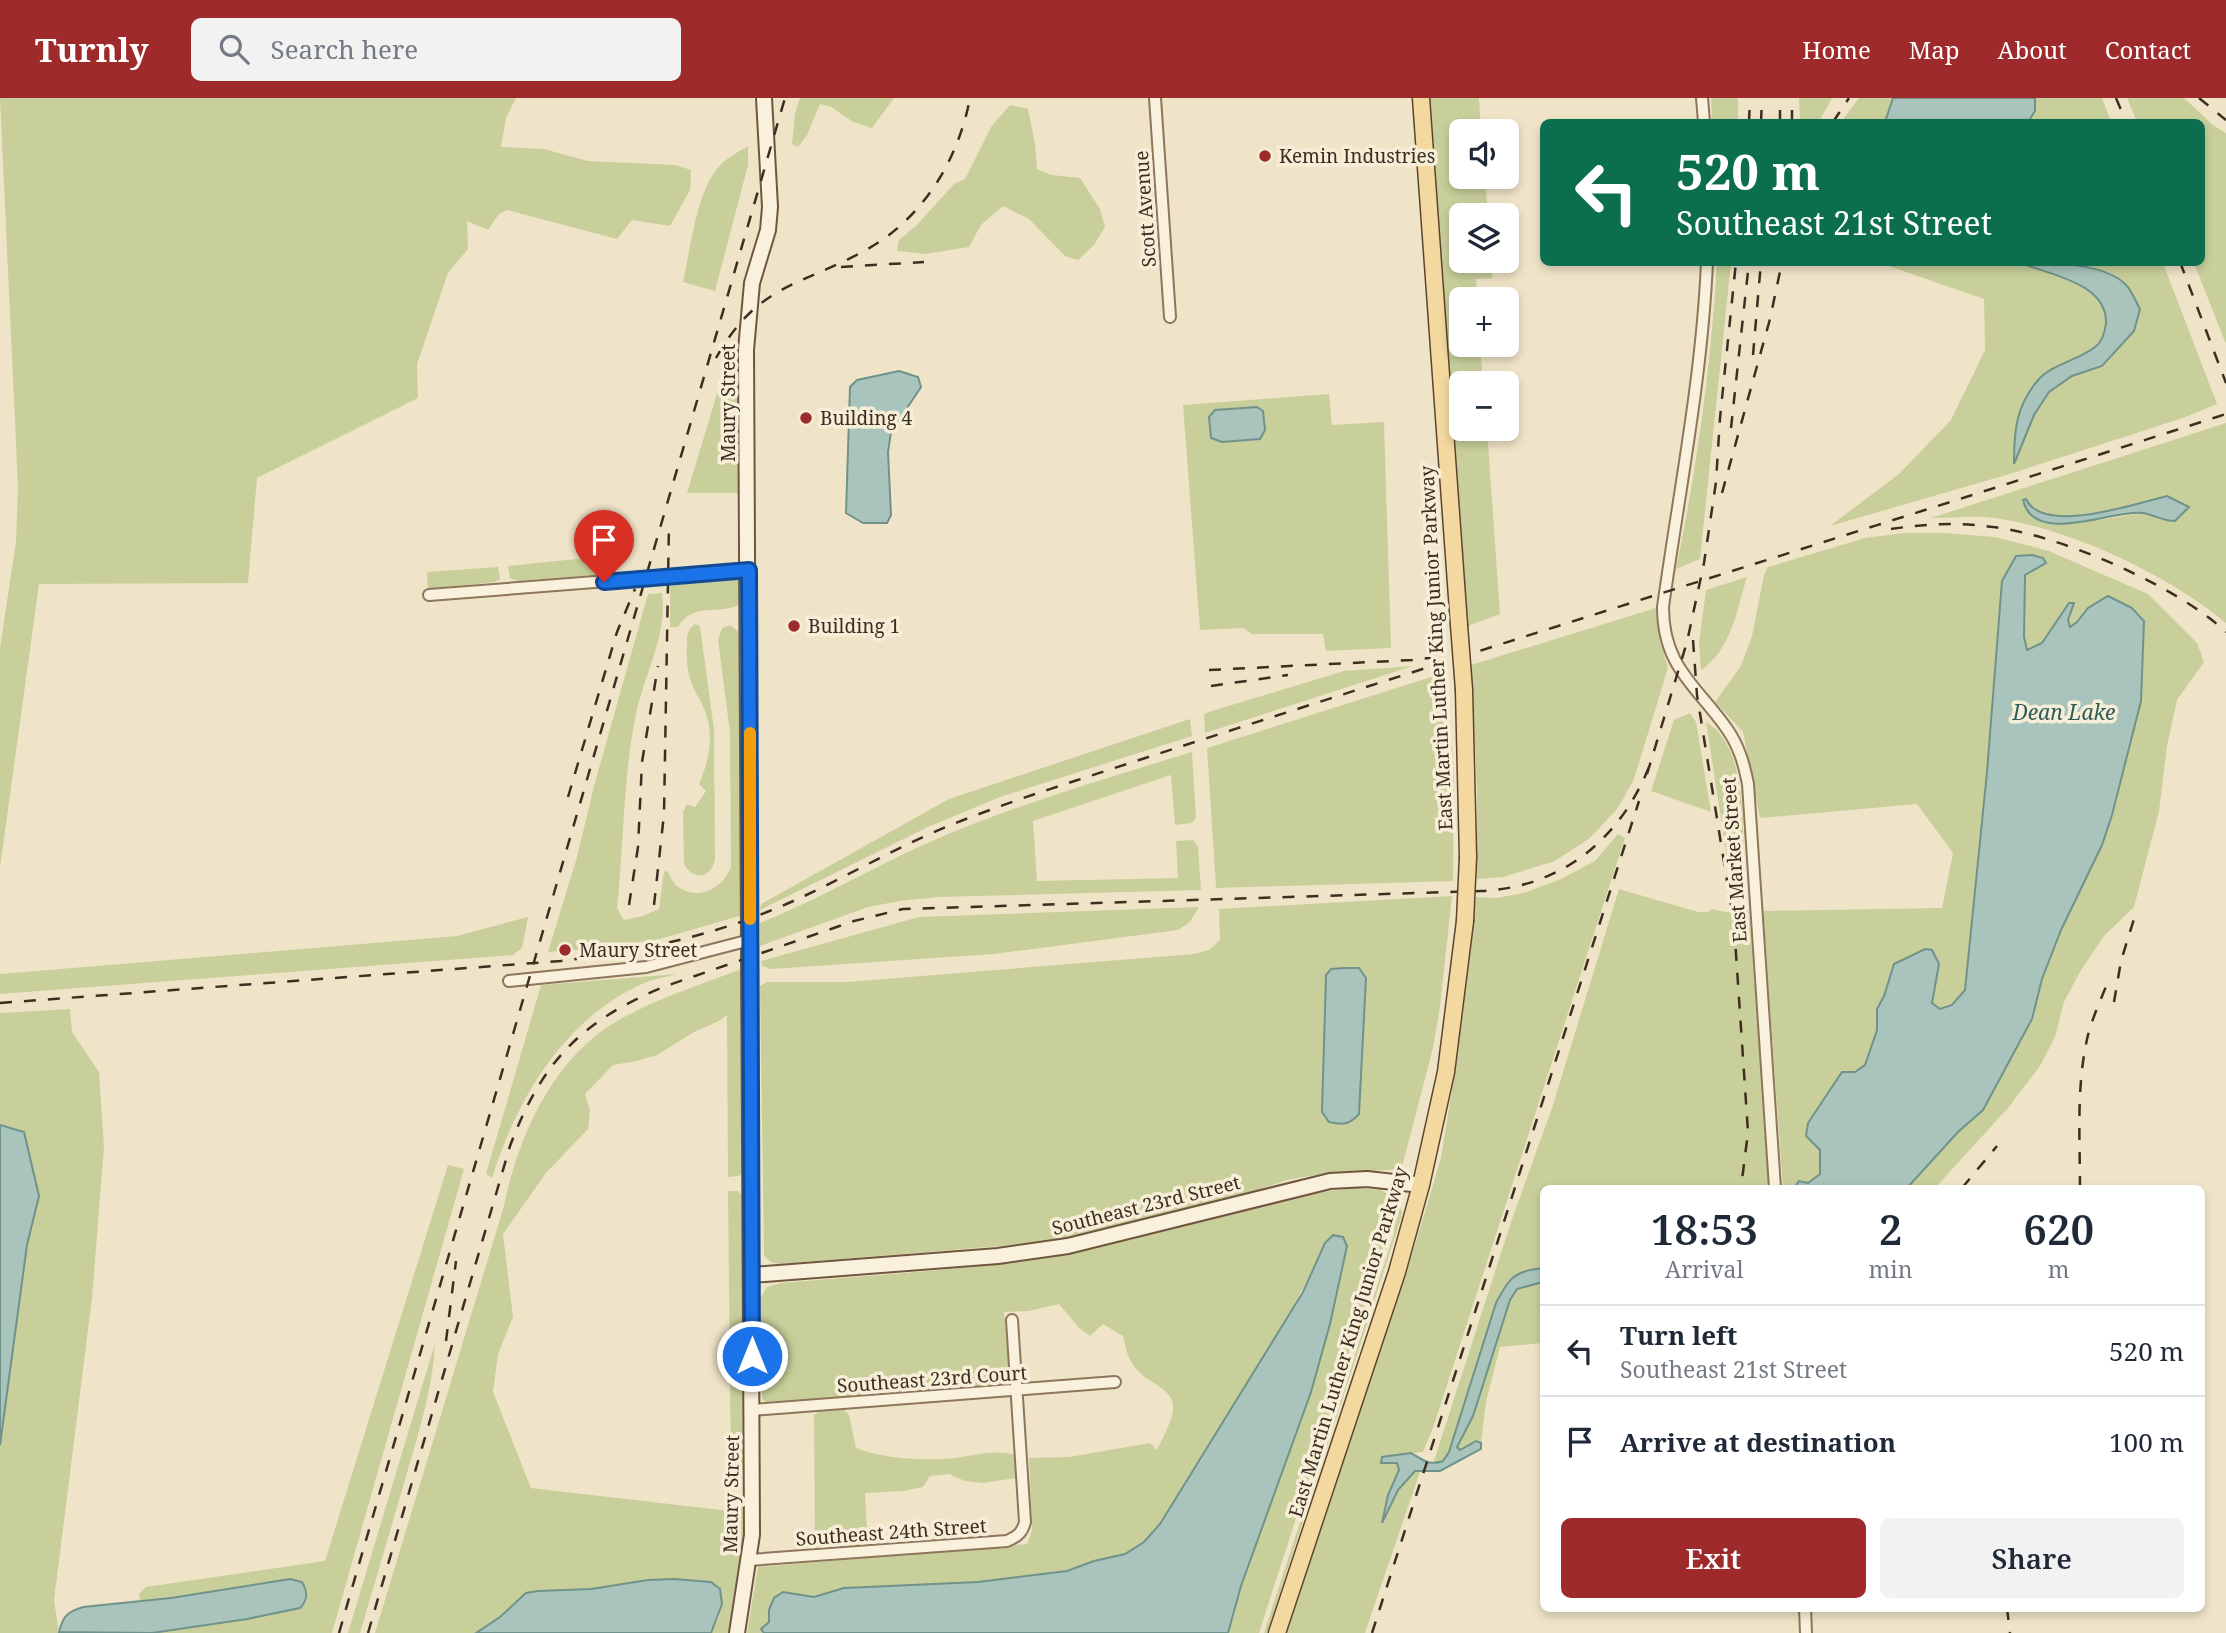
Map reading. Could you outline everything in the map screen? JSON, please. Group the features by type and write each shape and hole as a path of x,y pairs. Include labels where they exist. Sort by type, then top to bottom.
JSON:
{"main road":[{"name":"Maury Street","path":"737,1633 752,1535 746,350 752,283 768,230 764,98"},
{"name":"East Martin Luther King Junior Parkway","path":"1277,1633 1397,1272 1421,1185 1446,1072 1465,921 1468,856 1464,691 1421,98"},
{"name":"Southeast 23rd Street","path":"752,1275 998,1256 1069,1245 1330,1181 1367,1179 1421,1185"}],"street":[{"name":"Scott Avenue","path":"1155,98 1170,317"},
{"path":"1702,98 1703,119"},
{"name":"East Market Street","path":"1707,266 1696,385 1664,594 1663,625 1667,645 1680,669 1727,729 1744,762 1748,784 1775,1185"},
{"path":"429,595 749,570"},
{"path":"509,981 646,967 750,940"},
{"path":"1012,1320 1016,1390"},
{"name":"Southeast 23rd Court","path":"752,1410 1115,1382"},
{"name":"Southeast 24th Street","path":"749,1560 1007,1541 1022,1531 1025,1522 1016,1390"},
{"path":"1805,1612 1807,1633"}],"green space":[{"path":"0,98 516,98 506,118 501,147 544,149 588,161 676,165 691,170 690,190 670,226 632,220 617,239 507,210 499,214 488,230 467,221 468,249 448,273 417,364 418,398 257,478 248,583 39,584 0,868 0,648 16,542 18,487"},
{"path":"800,98 894,98 872,128 853,122 831,107 820,104 807,135 798,147 792,144 795,114"},
{"path":"1430,98 1479,98 1480,119 1449,119 1449,189 1486,189 1487,203 1449,203 1449,273 1492,273 1492,278 1476,279 1476,287 1449,287 1449,357 1481,357 1482,371 1450,371"},
{"path":"1711,98 1738,98 1738,119 1712,119"},
{"path":"1799,98 1832,98 1821,119 1800,119"},
{"path":"1859,98 1893,98 1886,119 1843,119"},
{"path":"2035,98 2102,98 2110,119 2030,119 2035,111"},
{"path":"2127,98 2184,98 2213,125 2226,133 2226,344 2195,266 2205,266 2205,119 2136,119"},
{"path":"1010,105 1028,109 1037,169 1052,175 1080,178 1100,209 1105,227 1094,245 1078,260 1065,256 1029,219 1003,206 981,225 969,247 926,254 897,251 899,240 917,225 954,184 965,179 991,127"},
{"path":"748,146 748,165 715,291 683,282 698,210 708,184 721,164"},
{"path":"1717,266 1731,266 1700,559 1676,569 1702,417"},
{"path":"1889,266 2029,266 2079,284 2101,302 2106,319 2105,332 2097,346 2041,377 2015,461 2034,415 2049,392 2072,376 2102,366 2134,331 2140,309 2119,278 2103,270 2075,266 2164,266 2217,404 2183,418 2013,473 1830,526 1899,474 1951,420 1985,350 1984,299"},
{"path":"733,356 741,356 742,493 687,493 726,364"},
{"path":"1329,394 1332,425 1384,422 1391,648 1326,651 1323,634 1252,634 1243,628 1200,630 1183,405"},
{"path":"2226,423 2226,623 2144,570 2079,540 2014,521 1984,517 1931,518","holes":["2167,496 2181,514 2175,521 2142,513 2099,520 2034,519 2026,499 2036,509 2051,515 2070,516 2114,510"]},
{"path":"1455,441 1488,441 1500,614 1468,626"},
{"path":"1904,533 1945,533 1995,537 2049,551 2148,594 2197,643 2204,662 2177,700 2167,746 2159,811 2134,907 2104,936 2081,970 2064,1002 2055,1037 2040,1066 2008,1108 1938,1185 1910,1185 1958,1132 1983,1110 2032,1019 2042,979 2061,930 2102,845 2141,701 2144,621 2088,608 2070,627 2068,620 2074,604 2069,603 2042,643 2027,650 2024,637 2025,574 2037,569 2011,563 2002,581 1987,772 1965,990 1952,1005 1940,1009 1932,1003 1939,965 1925,949 1894,964 1877,1009 1877,1030 1865,1065 1855,1072 1842,1072 1808,1123 1806,1136 1820,1150 1820,1174 1808,1183 1799,1181 1796,1185 1783,1185 1763,911 1942,908 1953,853 1917,804 1760,818 1743,732 1715,702 1741,666 1752,636 1768,567 1865,538"},
{"path":"596,557 598,575 518,581 510,578 508,566"},
{"path":"498,567 500,579 495,582 428,589 427,572"},
{"path":"1747,577 1726,641 1711,662 1701,670 1699,643 1706,590"},
{"path":"740,578 741,604 724,609 699,611 684,619 678,627 670,627 670,583"},
{"path":"662,593 659,639 640,699 632,738 617,908 624,920 659,909 664,871 685,891 701,893 722,881 731,867 730,732 718,640 722,628 730,625 738,631 743,641 743,915 660,939 548,952 577,857 648,594"},
{"path":"1656,608 1659,636 1668,668 1634,779 1618,808 1590,838 1555,861 1503,877 1477,879 1477,789 1471,665"},
{"path":"695,624 700,626 714,730 715,859 710,871 702,875 692,873 684,864 683,812 687,804 695,807 706,791 699,784 710,741 707,717 690,680 688,668 688,635"},
{"path":"1413,666 1205,733 1204,714 1212,711 1344,671"},
{"path":"1447,672 1454,780 1453,881 1216,888 1207,748"},
{"path":"1690,713 1696,722 1711,812 1651,791 1674,720"},
{"path":"1190,719 1192,736 1000,797 928,827 760,910 761,904 949,799"},
{"path":"1706,722 1719,732 1728,747 1739,782 1744,854 1728,863"},
{"path":"1192,752 1196,818 1192,823 1175,825 1171,775 1033,821 1037,881 1178,878 1176,841 1193,840 1198,847 1201,890 939,897 900,901 868,907 760,946 760,923 934,840 1030,803"},
{"path":"1618,834 1625,838 1433,1428 1423,1452 1382,1457 1381,1462 1397,1463 1399,1471 1388,1495 1383,1520 1403,1483 1421,1469 1365,1633 1284,1633 1407,1272 1441,1158 1458,1052 1476,897 1497,898 1523,893 1561,879 1595,861"},
{"path":"1619,889 1698,912 1712,909 1725,912 1749,911 1771,1185 1540,1185 1540,1268 1525,1271 1514,1277 1496,1303 1449,1452 1443,1462 1433,1464 1512,1219 1552,1108"},
{"path":"1452,896 1433,1048 1402,1167 1391,1170 1333,1172 1287,1180 1086,1235 1023,1244 780,1264 771,1262 764,1256 760,986 767,982 847,982 1194,954 1209,950 1220,940 1219,909"},
{"path":"1199,907 1190,922 1178,930 994,954 771,969 762,966 761,961 919,917"},
{"path":"528,917 522,948 513,955 0,994 0,974 457,936"},
{"path":"744,968 745,1168 739,1176 728,1177 727,1015 657,1055 613,1065 585,1094 590,1110 588,1129 546,1173 503,1234 513,1317 498,1354 493,1392 531,1488 730,1511 731,1496 745,1500 744,1542 730,1633 711,1633 719,1616 711,1582 648,1580 591,1589 526,1593 500,1617 476,1633 375,1633 510,1179 529,1126 542,1100 576,1054 596,1035 634,1012"},
{"path":"678,974 646,982 614,999 566,1040 530,1091 502,1148 492,1178 486,1174 541,985"},
{"path":"70,1009 72,1032 99,1072 104,1147 92,1298 54,1600 59,1633 0,1633 0,1445 27,1245 39,1196 24,1132 0,1125 0,1013"},
{"path":"448,1165 464,1169 332,1633 152,1633 201,1626 290,1579 140,1601 139,1594 146,1587 325,1561"},
{"path":"1358,1188 1381,1190 1393,1197 1384,1209 1388,1216 1388,1233 1259,1633 1228,1633 1241,1586 1311,1392 1330,1324 1325,1243 1267,1351 1160,1524 1144,1542 1125,1554 1067,1571 978,1582 844,1588 814,1597 783,1592 769,1610 769,1622 761,1629 764,1633 747,1633 758,1567 1027,1544 1032,1530 1029,1458 1069,1457 1150,1443 1157,1450 1169,1424 1173,1407 1168,1394 1135,1367 1128,1355 1123,1336 1103,1324 1090,1336 1079,1328 1059,1304 1029,1311 1004,1312 1010,1361 1007,1380 1003,1386 769,1404 762,1396 761,1297 767,1287 781,1283 932,1271 1046,1257 1117,1242 1288,1198"},
{"path":"728,1191 738,1191 745,1201 745,1467 743,1470 731,1472"},
{"path":"1398,1202 1401,1218 1267,1633 1264,1633 1394,1234 1393,1218"},
{"path":"1540,1283 1540,1343 1500,1347 1486,1402 1481,1443 1476,1441 1460,1450 1457,1447 1469,1425 1510,1300 1517,1289"},
{"path":"435,1343 421,1425 360,1633 348,1633"},
{"path":"843,1409 849,1415 856,1448 879,1455 917,1459 1007,1453 1014,1455 1016,1478 983,1483 965,1481 949,1474 930,1476 923,1487 865,1493 868,1545 815,1547 814,1415 822,1410"}],"water":[{"path":"1893,98 2035,98 2035,111 2030,119 1886,119"},
{"path":"2030,266 2081,266 2105,272 2126,285 2140,309 2134,331 2102,366 2072,376 2049,392 2034,415 2014,464 2018,418 2031,389 2045,374 2089,351 2103,336 2106,323 2104,309 2097,298 2075,282"},
{"path":"899,371 918,377 921,387 891,432 888,452 891,515 887,523 863,523 846,513 850,387 857,380"},
{"path":"1257,407 1263,411 1265,430 1260,439 1222,442 1211,438 1209,417 1215,410"},
{"path":"2167,496 2189,507 2175,521 2143,513 2129,513 2058,524 2042,521 2030,514 2023,500 2026,499 2036,510 2051,515 2070,516 2114,510"},
{"name":"Dean Lake","path":"2032,555 2043,558 2046,563 2025,575 2024,637 2027,650 2042,643 2069,603 2074,603 2068,620 2070,627 2088,608 2108,596 2132,608 2144,621 2141,701 2102,845 2061,930 2042,979 2032,1019 1983,1110 1958,1132 1910,1185 1796,1185 1799,1181 1808,1183 1820,1174 1820,1150 1806,1136 1808,1123 1842,1072 1855,1072 1865,1065 1877,1030 1877,1009 1894,964 1925,949 1932,950 1939,964 1932,1003 1940,1009 1952,1005 1965,990 1987,772 2002,581 2016,556"},
{"path":"1359,968 1366,978 1359,1114 1342,1124 1329,1122 1322,1112 1326,975 1331,969"},
{"path":"0,1125 24,1132 39,1196 27,1245 0,1445"},
{"path":"1333,1235 1343,1237 1347,1246 1330,1324 1311,1392 1241,1586 1228,1633 764,1633 761,1629 769,1622 769,1610 774,1598 783,1592 814,1597 844,1588 978,1582 1067,1571 1125,1554 1144,1542 1160,1524 1303,1292 1325,1243"},
{"path":"1540,1268 1540,1283 1517,1289 1510,1300 1473,1416 1457,1447 1460,1450 1476,1441 1481,1443 1481,1449 1440,1471 1415,1471 1398,1490 1382,1523 1388,1495 1399,1470 1397,1463 1381,1463 1382,1457 1411,1453 1430,1463 1443,1461 1449,1452 1496,1303 1509,1282 1525,1271"},
{"path":"290,1579 302,1582 305,1589 306,1599 300,1608 152,1633 59,1632 66,1615 83,1607 171,1598"},
{"path":"648,1580 711,1582 720,1589 722,1604 711,1633 476,1633 500,1617 526,1593 591,1589"}],"railway":[{"path":"339,1633 785,98"},
{"path":"716,358 732,334 764,301 781,290 864,251 885,238 920,206 957,144 970,98"},
{"path":"1749,119 1750,98"},
{"path":"1761,119 1762,98"},
{"path":"1780,98 1780,119"},
{"path":"1792,98 1792,119"},
{"path":"1835,119 1849,98"},
{"path":"2116,98 2125,119"},
{"path":"2199,98 2226,120"},
{"path":"841,267 924,262"},
{"path":"1647,774 1687,642 1704,563 1716,482 1736,266"},
{"path":"1731,428 1749,266"},
{"path":"1753,355 1761,266"},
{"path":"1722,493 1770,319 1781,266"},
{"path":"2182,266 2226,383"},
{"path":"0,1003 561,961 640,949 691,937 785,905 926,836 1041,792 2226,414"},
{"path":"654,905 664,814 669,524"},
{"path":"1891,529 1968,524 2051,540 2116,565 2148,581 2178,597 2226,632"},
{"path":"568,797 617,632 635,589"},
{"path":"1693,640 1697,695 1734,924 1748,1132 1741,1185"},
{"path":"1209,670 1446,656"},
{"path":"629,905 638,847 642,762 658,666"},
{"path":"1211,686 1288,675"},
{"path":"368,1633 510,1146 522,1116 551,1067 568,1047 611,1013 666,986 854,921 903,909 1482,891 1511,887 1538,880 1562,869 1605,837 1637,793 1649,767"},
{"path":"1372,1633 1639,801"},
{"path":"2114,1002 2121,961 2134,919"},
{"path":"2080,1185 2080,1111 2084,1054 2092,1021 2109,979"},
{"path":"1964,1185 1997,1146"},
{"path":"446,1341 456,1261"},
{"path":"2007,1612 2010,1633"}],"slow traffic":[{"path":"750,733 750,919"}],"place":[{"name":"Kemin Industries","path":"1265,156"},
{"name":"Building 4","path":"806,418"},
{"name":"Building 1","path":"794,626"},
{"name":"Maury Street","path":"565,950"}],"route":[{"path":"604,582 749,570 752,1356"}]}
